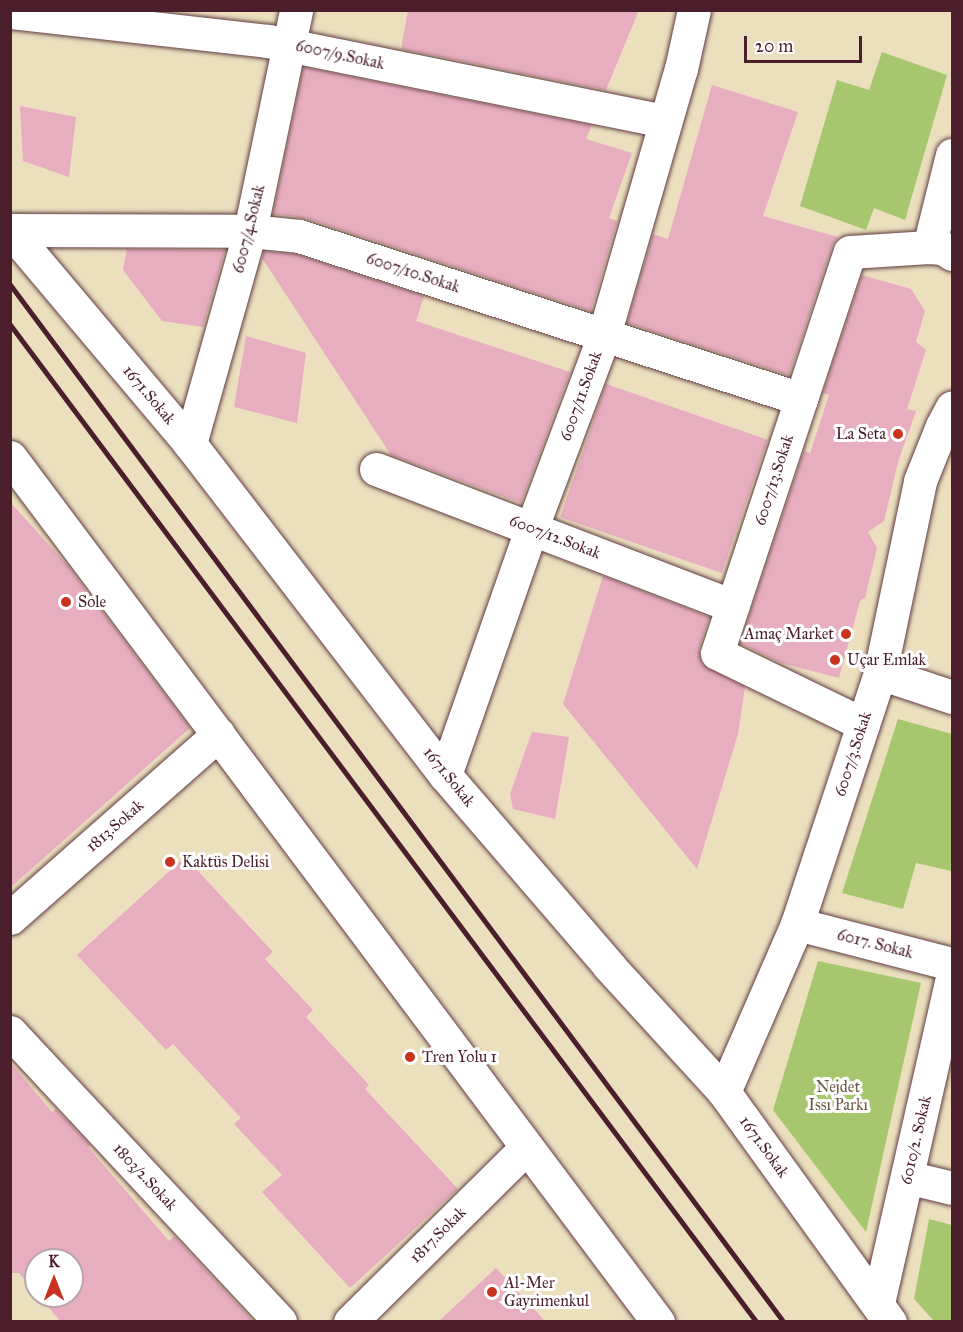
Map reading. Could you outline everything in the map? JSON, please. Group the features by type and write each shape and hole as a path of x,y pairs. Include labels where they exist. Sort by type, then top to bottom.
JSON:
{"street":[{"name":"6007/4.Sokak","path":"190,444 250,231 291,45 296,10"},
{"name":"6007/11.Sokak","path":"445,774 532,528 604,335 665,122 693,10"},
{"name":"6007/9.Sokak","path":"10,12 291,45 665,122"},
{"path":"941,251 952,155"},
{"name":"6007/10.Sokak","path":"10,230 250,231 300,236 801,399"},
{"name":"1671.Sokak","path":"10,230 190,444 445,774 609,966 724,1092 884,1312"},
{"name":"6007/13.Sokak","path":"863,724 717,653 850,252 941,251"},
{"name":"6007/3.Sokak","path":"724,1092 797,924 880,673 920,482 952,407"},
{"path":"10,457 658,1322"},
{"name":"6007/12.Sokak","path":"376,469 733,606"},
{"path":"880,673 952,698"},
{"name":"1813.Sokak","path":"10,918 219,734"},
{"name":"6017. Sokak","path":"797,924 952,964"},
{"name":"6010/2. Sokak","path":"884,1312 908,1177 952,976"},
{"name":"1803/2.Sokak","path":"10,1032 280,1322"},
{"name":"1817.Sokak","path":"350,1322 526,1148"},
{"path":"908,1177 952,1188"}],"green space":[{"path":"882,52 947,75 905,220 874,208 866,230 800,206 837,80 869,90"},
{"path":"898,719 952,734 951,871 916,863 903,909 842,893"},
{"name":"Nejdet Issı Parkı","path":"818,961 921,983 866,1232 773,1110"},
{"path":"929,1219 952,1225 952,1321 934,1321 914,1299"}],"building":[{"path":"408,10 639,10 606,90 401,49"},
{"path":"303,67 592,125 586,139 632,153 609,218 617,221 591,311 305,218 273,214"},
{"path":"712,85 798,112 763,216 838,237 832,246 789,375 627,323 653,234 668,239"},
{"path":"20,106 76,117 69,177 23,161"},
{"path":"127,249 225,250 203,327 162,321 123,270"},
{"path":"264,251 295,254 424,296 416,321 570,372 521,503 391,455 262,258"},
{"path":"862,275 911,289 925,311 916,342 926,350 907,409 916,411 898,462 884,521 868,532 877,548 865,598 860,601 839,678 781,663 740,643 804,451 810,453 829,395 823,393"},
{"path":"246,336 306,353 297,423 234,407"},
{"path":"606,384 768,440 722,573 560,517"},
{"path":"10,502 68,566 190,728 10,888"},
{"path":"603,576 709,617 699,648 702,664 745,687 738,734 697,869 563,704"},
{"path":"532,732 569,737 555,819 513,809 510,794"},
{"path":"185,857 273,952 265,959 313,1010 306,1017 369,1085 365,1089 458,1189 350,1288 262,1192 282,1175 234,1124 241,1118 173,1044 166,1050 77,955"},
{"path":"10,1062 52,1112 56,1109 90,1145 88,1147 169,1241 174,1236 254,1322 61,1322 49,1308 84,1308 84,1248 24,1248 24,1279 19,1273 10,1273"},
{"path":"496,1268 546,1322 438,1322"}],"railway":[{"path":"10,284 784,1322"},
{"path":"10,324 757,1322"}],"place":[{"name":"La Seta","path":"898,434"},
{"name":"Sole","path":"66,602"},
{"name":"Amaç Market","path":"846,634"},
{"name":"Uçar Emlak","path":"835,660"},
{"name":"Kaktüs Delisi","path":"170,862"},
{"name":"Tren Yolu 1","path":"410,1057"},
{"name":"Al-Mer Gayrimenkul","path":"492,1292"}]}
